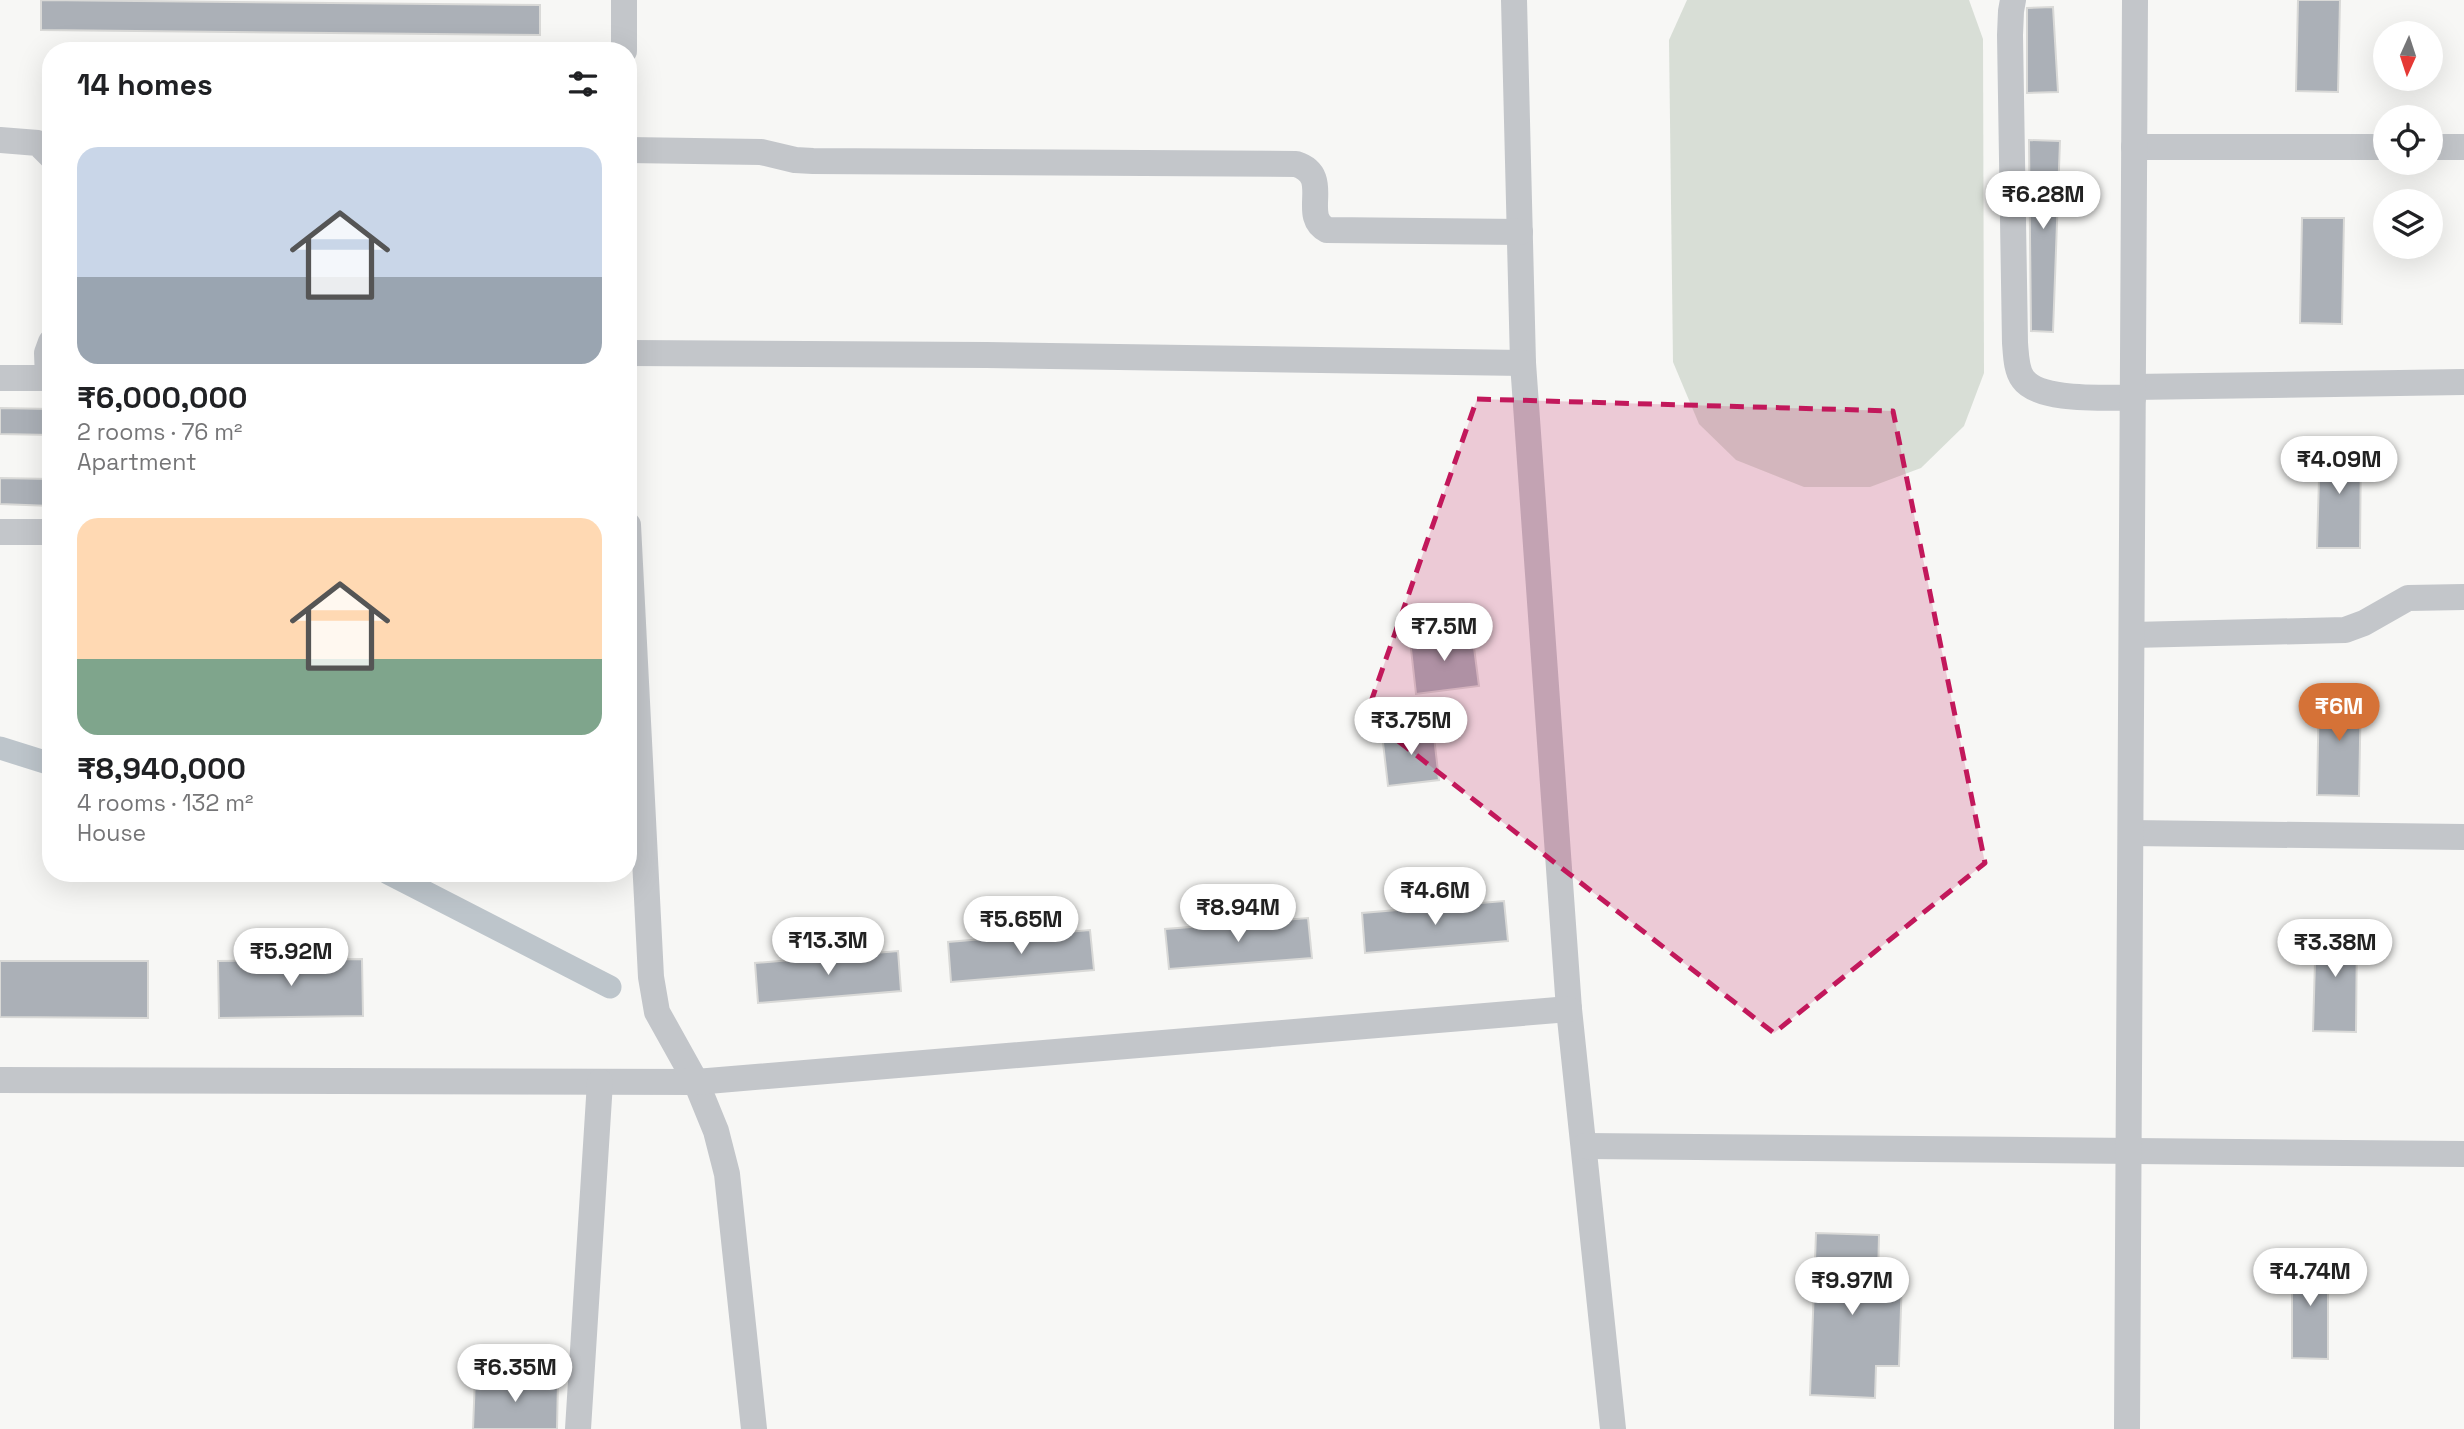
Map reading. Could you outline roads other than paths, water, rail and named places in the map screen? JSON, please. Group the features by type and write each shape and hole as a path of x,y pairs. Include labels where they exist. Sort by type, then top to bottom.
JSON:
{"street":[{"path":"624,0 624,42"},
{"path":"1514,0 1523,363 1569,1009 1613,1429"},
{"path":"2013,0 2010,34 2015,343 2021,378 2029,386 2042,392 2066,396 2464,382"},
{"path":"2127,1429 2135,0"},
{"path":"0,140 42,144"},
{"path":"2134,147 2373,147"},
{"path":"2443,147 2464,147"},
{"path":"637,150 744,151 813,161 1296,164 1312,172 1316,218 1319,226 1327,230 1520,232"},
{"path":"637,353 1523,363"},
{"path":"0,378 42,378"},
{"path":"0,532 42,533"},
{"path":"2132,635 2345,630 2364,623 2408,598 2464,597"},
{"path":"637,719 650,977 657,1012 696,1082 716,1131 727,1174 754,1429"},
{"path":"2132,833 2464,837"},
{"path":"0,1080 696,1082 1569,1009"},
{"path":"578,1429 600,1082"},
{"path":"1585,1146 2464,1154"}],"waterway":[{"path":"0,748 42,761"},
{"path":"406,882 610,987"}]}
